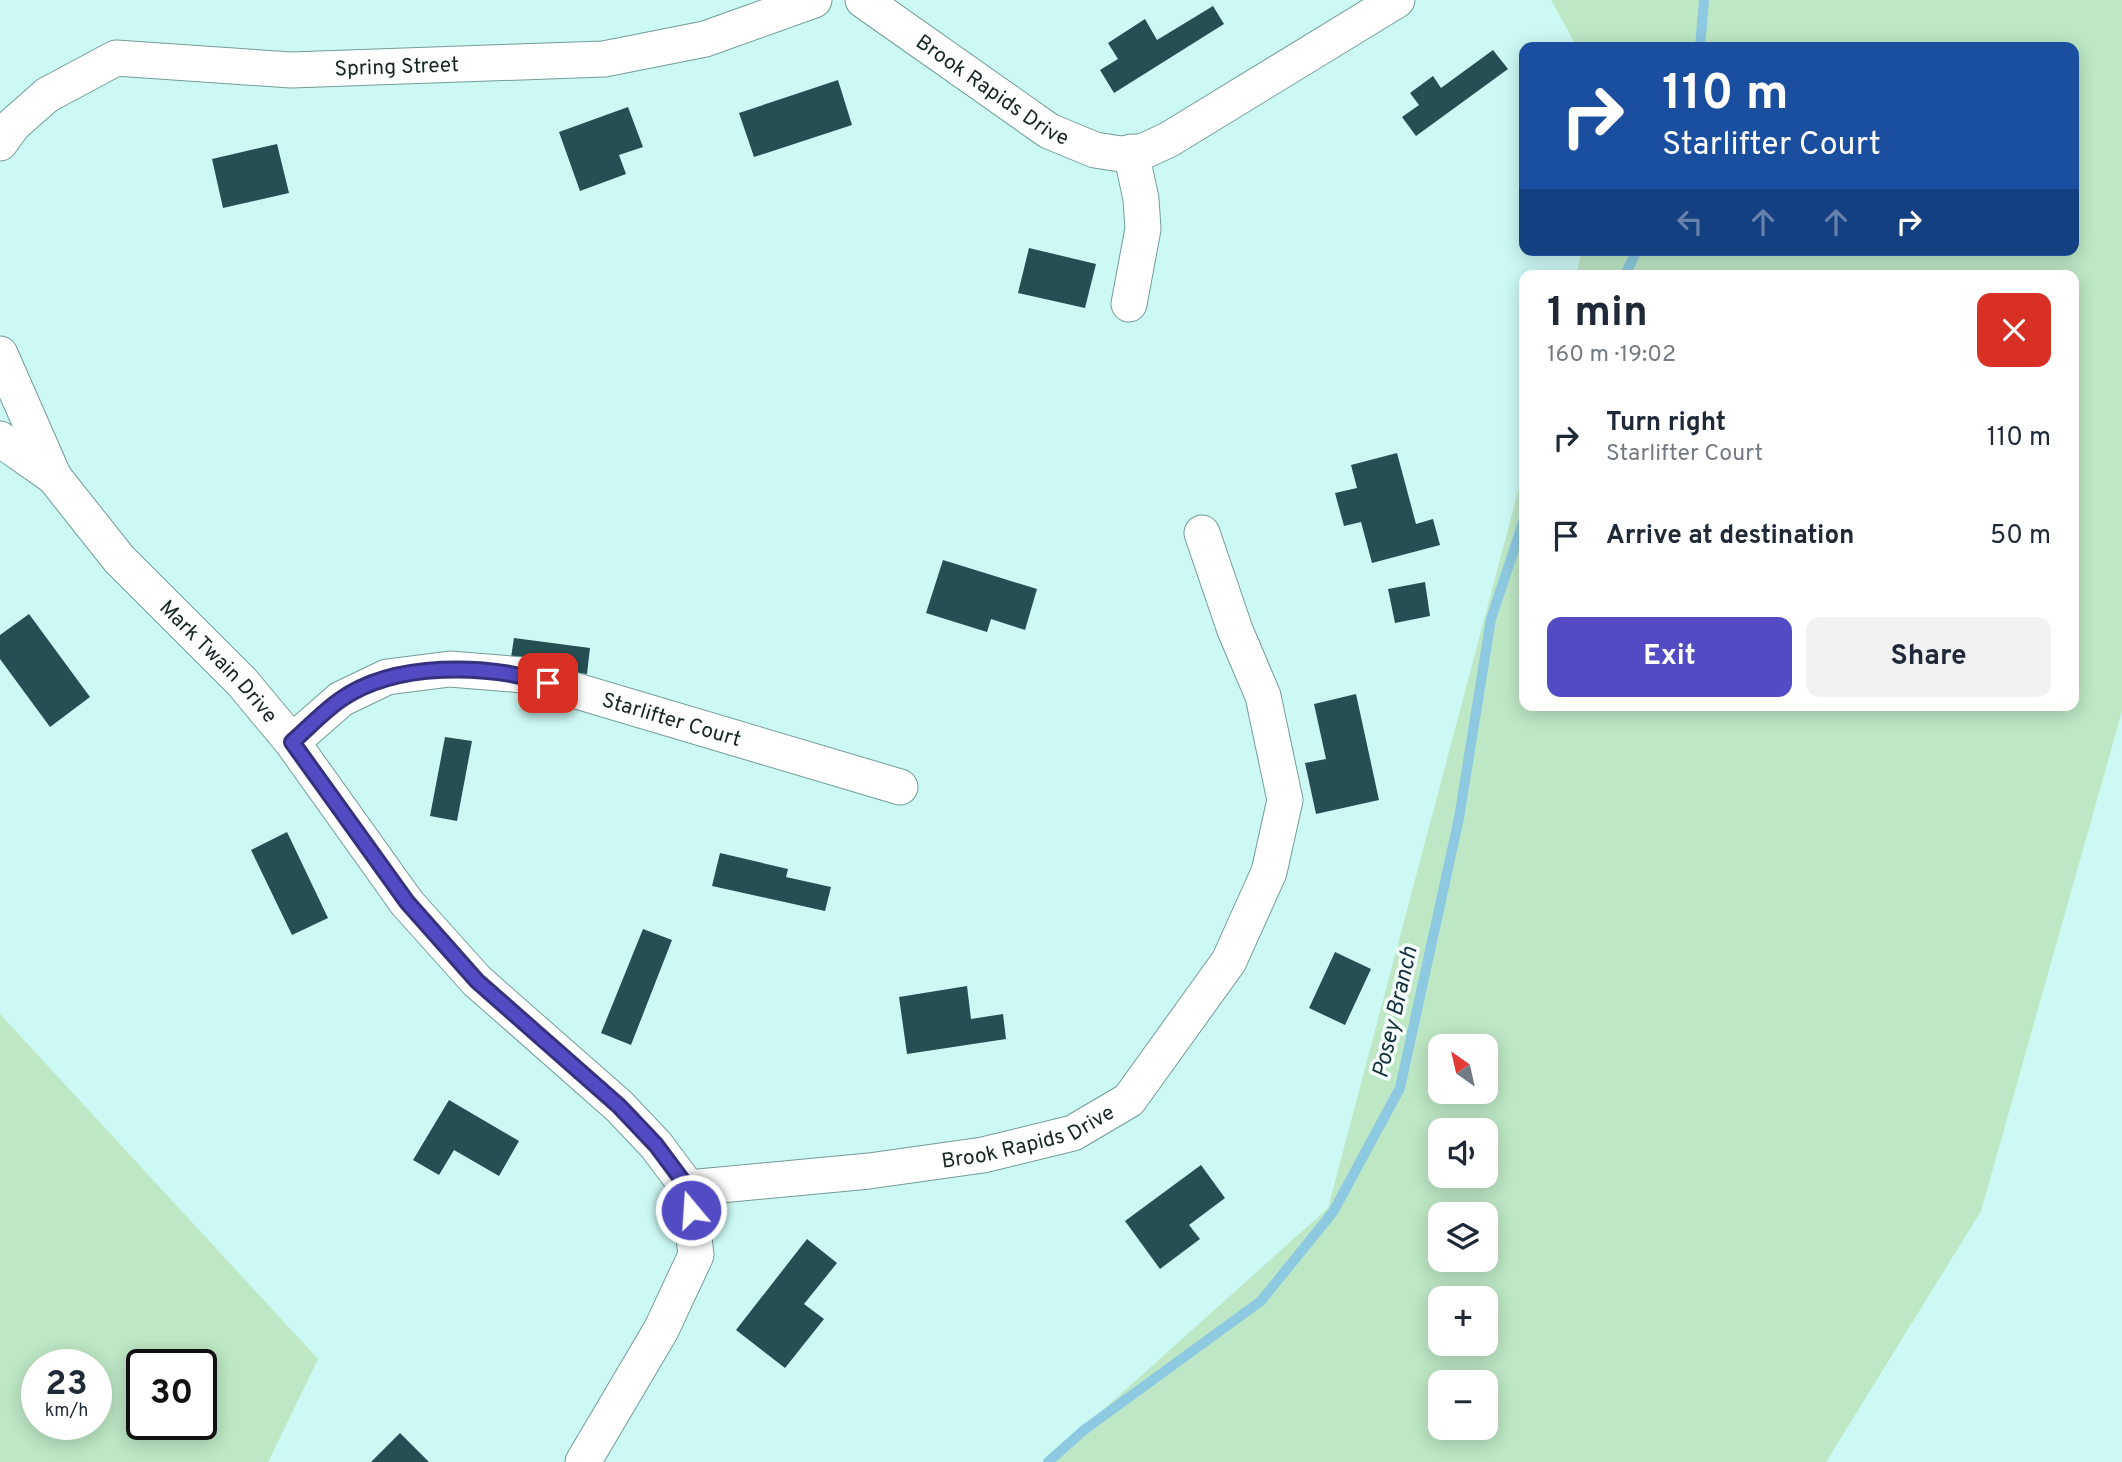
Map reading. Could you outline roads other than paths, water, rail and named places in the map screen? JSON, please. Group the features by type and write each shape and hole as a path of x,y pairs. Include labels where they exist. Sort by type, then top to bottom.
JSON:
{"street":[{"name":"Spring Street","path":"0,144 13,125 47,95 116,58 291,70 604,59 705,39 814,0"},
{"name":"Brook Rapids Drive","path":"863,0 1049,131 1095,150 1121,153 1144,151 1168,140 1397,0"},
{"path":"1129,304 1143,229 1141,199 1131,152"},
{"path":"0,354 54,477"},
{"path":"0,439 54,477"},
{"name":"Mark Twain Drive","path":"54,477 119,559 242,682 292,742 407,902 477,981 619,1106 656,1145 688,1188"},
{"name":"Brook Rapids Drive","path":"688,1188 869,1171 984,1154 1073,1133 1129,1100 1228,961 1269,873 1285,800 1263,696 1236,630 1202,533"},
{"name":"Starlifter Court","path":"292,742 341,699 387,677 450,669 523,675 900,788"},
{"path":"583,1462 661,1329 696,1255 688,1188"}],"waterway":[{"name":"Posey Branch","path":"1700,42 1704,0"},
{"name":"Posey Branch","path":"1627,270 1634,256"},
{"name":"Posey Branch","path":"1048,1462 1084,1430 1261,1301 1333,1212 1400,1088 1459,818 1491,619 1519,534"}]}
